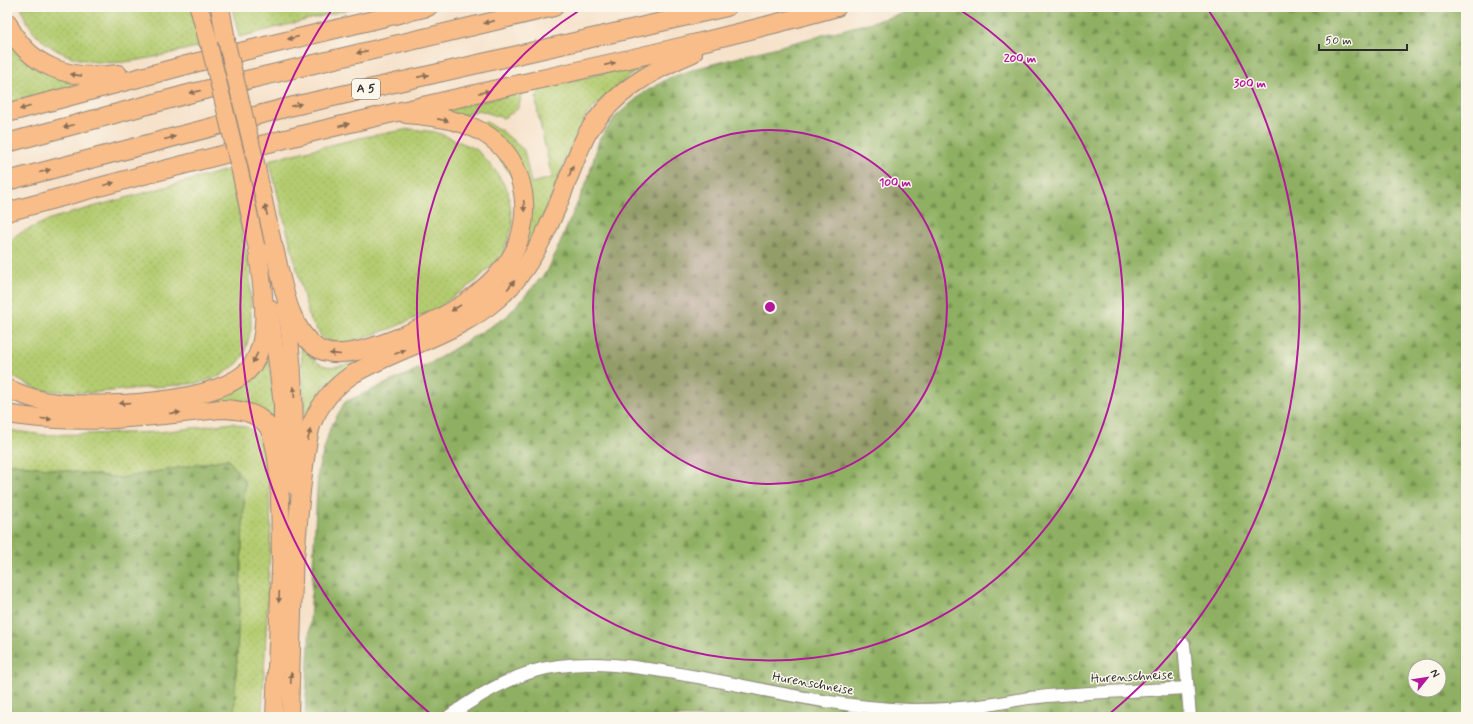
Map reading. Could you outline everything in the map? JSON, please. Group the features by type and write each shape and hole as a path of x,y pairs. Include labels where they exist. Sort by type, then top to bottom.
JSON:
{"highway":[{"path":"200,7 218,42"},
{"path":"218,42 219,7"},
{"path":"331,29 388,7"},
{"path":"7,113 198,62 428,7"},
{"path":"7,144 192,93 554,7"},
{"name":"A 5","path":"7,181 285,108 727,7"},
{"path":"7,212 215,156 391,113 634,58 836,7"},
{"path":"288,558 310,430 318,411 333,390 362,369 463,322 487,307 504,293 525,268 537,248 588,132 611,104 629,87 652,72 674,61 788,20"},
{"path":"7,22 17,39 33,55 49,66 73,75 103,76 198,62"},
{"path":"266,249 291,312 302,335 317,349 336,354 360,351 386,342 450,312 485,287 506,265 519,241 524,215 521,182 509,155 496,141 475,128 433,118 391,113"},
{"path":"7,224 72,194"},
{"path":"7,388 43,401 82,405 112,404 175,398 205,392 229,384 249,369 260,347 263,334 266,249"},
{"path":"7,414 69,420 114,419 220,408 237,410 258,418 268,428 275,442 288,558"}],"main road":[{"path":"218,42 239,167 266,249"},
{"path":"218,42 256,163 266,249 268,301 282,405 288,558 290,717"},
{"path":"274,717 288,558"}],"street":[{"path":"1184,644 1190,717"},
{"name":"Hurenschneise","path":"448,717 477,696 510,680 540,670 555,667 577,666 605,665 650,668 824,701 869,707 909,710 942,710 1038,697 1187,688"}],"green space":[{"path":"21,7 191,7 201,46 158,56 115,63 81,59 65,54 51,47 38,36 28,23"},
{"path":"232,7 358,7 239,37"},
{"path":"928,7 1466,7 1466,717 305,717 318,470 330,428 345,402 429,364 506,317 548,270 588,179 599,140 615,117 642,94 669,78 698,68"},
{"path":"7,36 99,81 55,90 7,103"},
{"path":"652,61 628,77 588,113 576,134 529,255 481,300 532,208 477,123 486,122 502,131 524,150 531,183 552,178 536,98 541,88"},
{"path":"521,92 519,106 515,111 503,118 479,110 462,116 440,111"},
{"path":"410,129 436,132 476,149 495,170 508,191 513,226 502,255 476,281 436,309 390,329 356,340 338,343 324,340 310,320 269,160 364,137"},
{"path":"231,169 250,272 251,329 244,355 237,364 220,376 199,383 88,393 39,390 7,374 7,243 18,234 53,218"},
{"path":"301,346 315,361 328,366 361,361 324,387 313,403 305,426"},
{"path":"268,352 276,426 188,406 217,397 245,384 253,378 263,366"},
{"path":"233,423 249,428 259,439 267,455 271,527 262,717 234,717 245,482 228,459 121,478 7,463 7,430 44,435 160,432"},
{"path":"228,459 245,482 234,717 7,717 7,463 121,478"}]}
